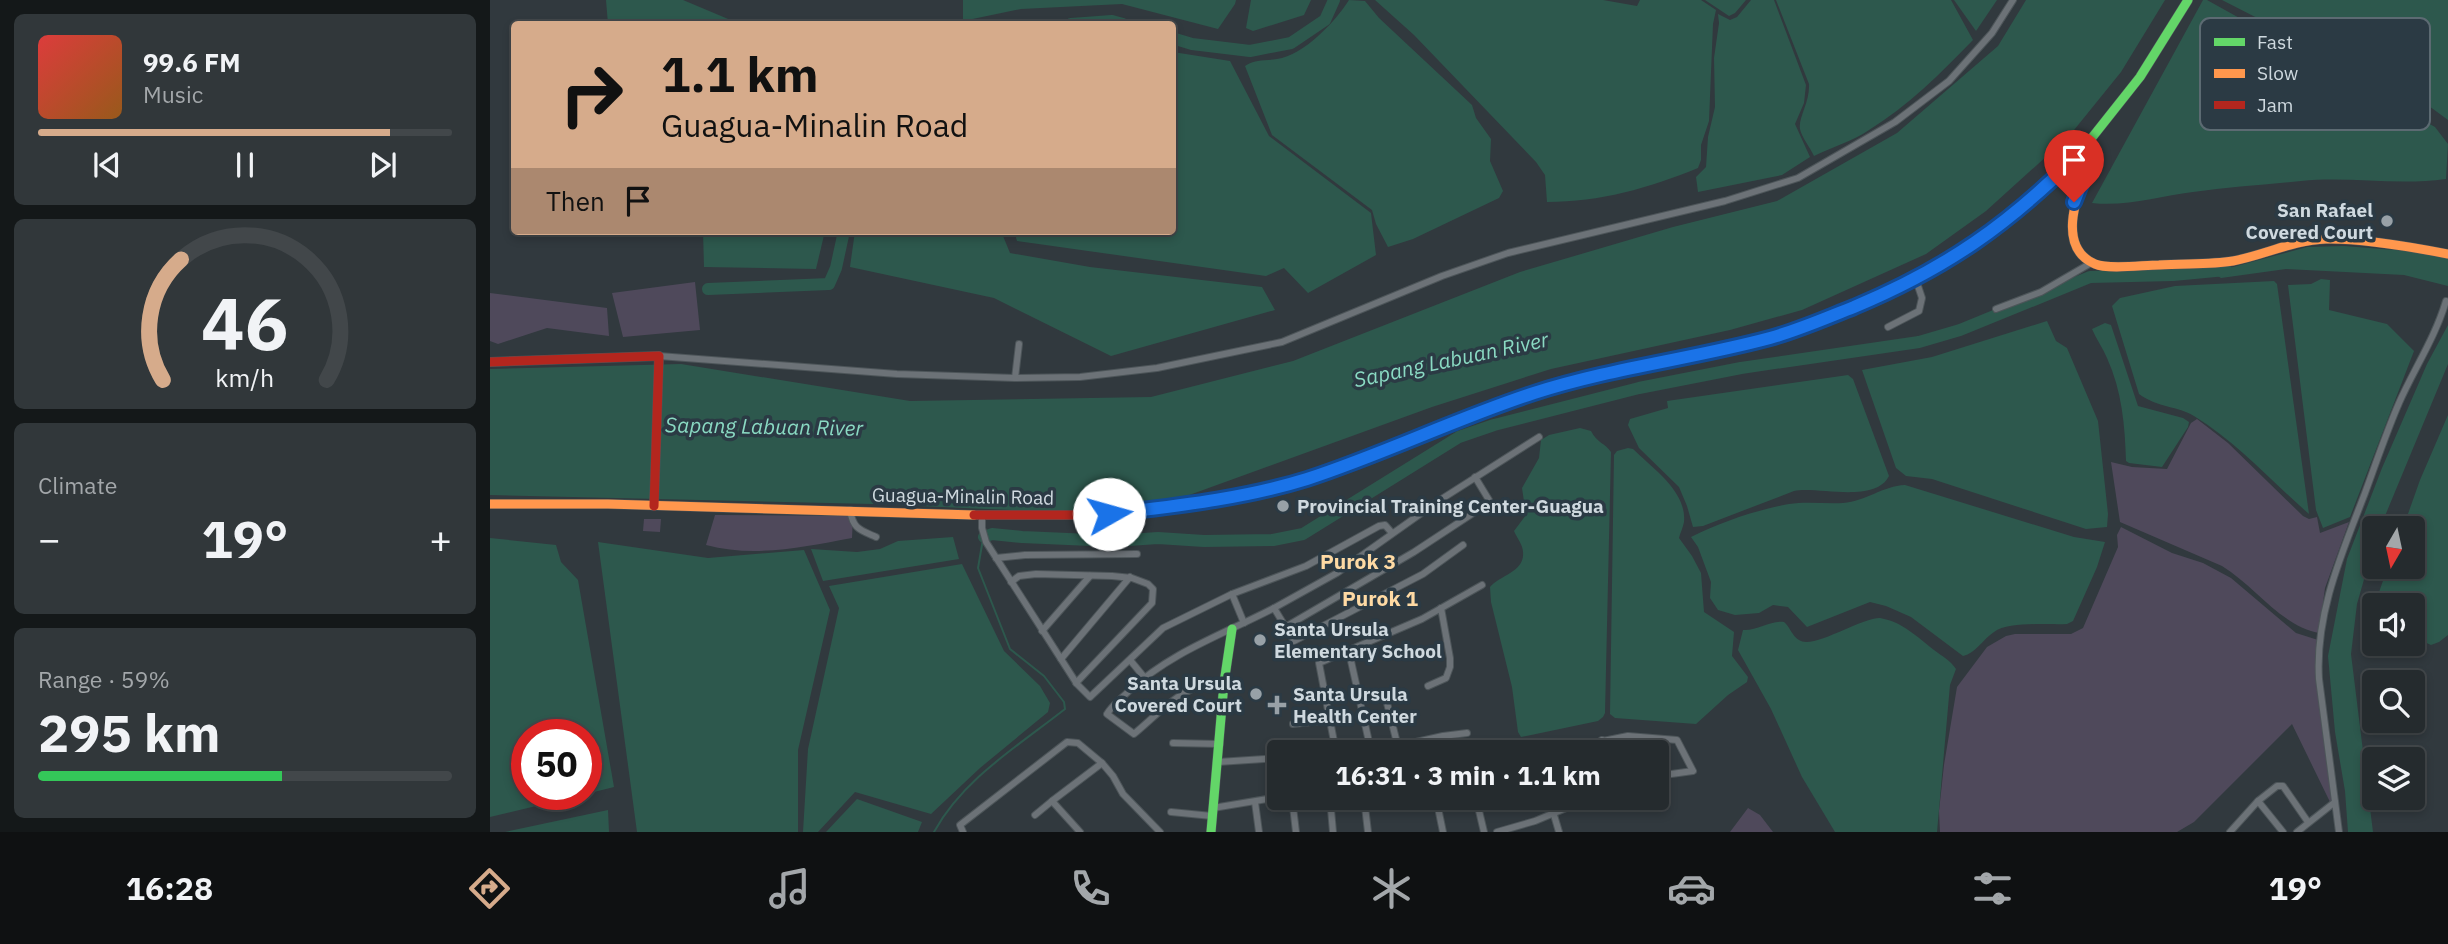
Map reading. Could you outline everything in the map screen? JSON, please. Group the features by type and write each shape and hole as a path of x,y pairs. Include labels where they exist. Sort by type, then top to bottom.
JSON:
{"main road":[{"name":"Guagua-Minalin Road","path":"490,504 654,503 982,515 1109,514 1221,498 1303,480 1537,392 1801,329 1916,280 2005,222 2079,154 2134,86 2188,0"},
{"path":"2079,154 2087,169 2074,202 2072,228 2081,256 2091,263 2131,266 2233,261 2288,244 2328,239 2404,246 2448,254"},
{"path":"490,362 659,360 654,503"},
{"path":"1211,832 1224,683 1232,629"}],"street":[{"path":"659,360 897,374 1080,377 1157,368 1282,342 1442,276 1508,253 1725,201 1798,178 1895,122 1949,80 1992,33 2013,0"},
{"path":"1996,309 2041,292 2091,263"},
{"path":"1888,327 1919,311 1922,298 1916,280"},
{"path":"2339,832 2318,663 2326,603 2400,402 2435,335 2446,302"},
{"path":"1016,378 1019,344"},
{"path":"1224,683 1208,682 1176,698 1134,734 1107,713 1144,677 1180,654 1274,608 1337,573 1475,477 1539,437"},
{"path":"1287,626 1406,557 1487,504 1488,495 1475,477"},
{"path":"850,510 856,528 876,537"},
{"path":"982,515 984,536 996,558 1076,683 1091,697 1163,628 1232,594 1306,566 1379,526 1385,525 1392,533"},
{"path":"1274,608 1294,641 1423,574 1463,545"},
{"path":"996,558 1025,555 1137,554"},
{"path":"1011,582 1019,576 1027,575 1130,577 1148,584 1153,589 1152,603 1076,683"},
{"path":"1042,631 1090,576"},
{"path":"1060,659 1130,577"},
{"path":"1333,740 1319,663 1349,652 1441,608 1482,585"},
{"path":"1232,594 1244,623"},
{"path":"1428,686 1446,678 1450,667 1441,608"},
{"path":"1349,652 1369,740"},
{"path":"1130,660 1144,677"},
{"path":"1386,699 1396,740"},
{"path":"1293,724 1329,720"},
{"path":"1427,740 1467,733"},
{"path":"1602,740 1628,736 1677,740 1693,771 1669,774"},
{"path":"963,832 960,825 1067,742 1077,743 1102,763 1123,794 1160,832"},
{"path":"1173,743 1220,744"},
{"path":"1218,762 1267,759"},
{"path":"1035,815 1102,763"},
{"path":"2230,832 2259,801 2280,785 2308,822"},
{"path":"1171,812 1213,812 1267,800"},
{"path":"1052,801 1080,832"},
{"path":"2259,801 2283,832"},
{"path":"1255,802 1259,832"},
{"path":"2297,832 2335,802"},
{"path":"1293,810 1296,832"},
{"path":"1331,810 1333,832"},
{"path":"1365,810 1368,832"},
{"path":"1438,810 1443,832"},
{"path":"1479,810 1484,832"},
{"path":"1497,832 1535,821 1557,810"},
{"path":"1552,812 1559,832"}],"shaded area":[{"path":"695,282 700,330 623,337 612,293"},
{"path":"490,293 607,308 609,336 547,328 498,344 490,341"},
{"path":"2197,419 2228,443 2303,516 2309,519 2317,517 2320,533 2349,522 2325,588 2319,633 2305,629 2280,614 2222,566 2120,522 2111,462 2132,467 2167,469 2191,423"},
{"path":"715,515 853,516 852,538 779,550 724,549 706,545"},
{"path":"644,519 661,519 660,532 643,531"},
{"path":"2121,527 2172,553 2203,563 2231,578 2296,633 2318,640 2319,699 2334,798 2330,802 2292,724 2194,822 2177,832 1940,832 1939,811 1944,765 1957,687 1987,647 2006,636 2071,634 2083,628 2118,547 2117,535"},
{"path":"1748,808 1760,815 1773,832 1730,832"}],"water":[{"path":"606,0 683,0 733,21 608,21"},
{"path":"963,0 1236,0 1218,29 1122,4 1021,9 963,21"},
{"path":"1251,0 1311,0 1304,15 1253,31 1246,28"},
{"path":"1349,0 1365,1 1379,18 1472,105 1476,118 1491,139 1490,161 1503,191 1499,198 1413,239 1388,247 1372,210 1272,135 1245,66 1298,51 1336,18"},
{"path":"1375,0 1603,0 1637,6 1640,0 1701,0 1716,10 1713,24 1709,121 1701,145 1698,168 1661,182 1605,197 1547,202 1545,175 1536,162 1414,35"},
{"path":"1705,0 1746,0 1729,16"},
{"path":"1751,0 1774,0 1806,85 1804,103 1795,124 1810,157 1782,175 1698,192 1696,177 1706,167 1708,137 1715,107 1714,58 1718,14 1730,20 1737,17"},
{"path":"1776,0 1951,0 1973,40 1924,88 1883,121 1814,156 1800,129 1809,84"},
{"path":"1954,0 1997,0 1976,31"},
{"name":"Sapang Labuan River","path":"2026,0 2165,0 2121,72 2070,135 1986,211 1926,254 1802,310 1730,330 1551,369 1432,407 1159,506 1055,512 873,504 490,495 490,369 681,364 910,401 1151,397 1293,361 1520,272 1673,227 1777,201 1897,133 1998,46"},
{"path":"2203,0 2239,18 2200,18 2200,130 2430,130 2430,124 2448,144 2446,179 2409,182 2319,180 2206,190 2130,202 2092,203"},
{"path":"2222,0 2448,0 2448,120 2430,107 2430,18 2257,18"},
{"path":"1176,52 1230,61 1269,136 1371,213 1376,255 1308,293 1284,268 1266,276 1017,241 1015,235 1176,235"},
{"path":"703,235 824,235 816,269 704,267"},
{"path":"854,235 1003,235 1010,253 1090,267 1262,287 1275,310 1111,356 994,298 850,267"},
{"path":"2344,246 2421,252 2448,258 2448,286 2404,275 2286,269 2221,278 2208,270 2233,267 2307,247"},
{"path":"2321,279 2330,280 2329,310 2387,324 2414,351 2350,517 2323,528 2316,510 2288,285 2311,284"},
{"path":"2274,281 2277,284 2309,514 2240,450 2210,427 2188,413 2153,402 2139,394 2112,306 2120,298 2175,286"},
{"path":"2047,321 2056,341 2067,348 2098,421 2107,527 2086,529 1932,479 1906,476 1896,468 1862,370 1932,357"},
{"path":"2105,323 2111,325 2138,406 2189,422 2162,467 2126,461 2124,422 2116,383 2092,329"},
{"path":"2448,325 2448,364 2385,516 2364,516 2382,468 2427,364"},
{"path":"1848,375 1853,379 1889,476 1882,484 1859,492 1794,491 1703,526 1693,527 1679,487 1639,448 1628,425 1630,419 1668,408 1667,401"},
{"path":"2448,415 2448,635 2431,645 2425,642 2425,593 2379,592 2384,579 2426,579 2426,516 2407,516"},
{"path":"1580,428 1591,431 1611,452 1605,713 1598,721 1521,737 1490,587 1516,569 1523,559 1522,547 1514,531 1526,515 1522,488 1539,458 1541,440 1549,435"},
{"path":"1633,449 1667,481 1680,500 1684,522 1679,538 1701,573 1704,612 1734,632 1732,656 1748,677 1747,682 1696,724 1615,718 1610,714 1614,455 1617,451"},
{"path":"1905,485 2074,537 2105,542 2073,621 2067,624 2009,626 1990,635 1972,652 1963,656 1911,617 1870,602 1807,627 1788,607 1773,605 1759,613 1735,615 1718,610 1710,598 1711,582 1698,547 1691,537 1739,517 1777,507 1796,503 1851,502"},
{"path":"2362,520 2362,579 2364,579 2357,604 2351,654 2362,747 2362,810 2370,810 2373,832 2348,832 2345,791 2335,732 2328,656 2347,559"},
{"path":"953,537 959,559 823,581 811,549 857,552 880,549 898,541"},
{"path":"490,538 556,545 561,562 578,580 614,787 602,790 602,719 511,719 511,810 519,810 490,817"},
{"path":"598,542 708,558 804,550 830,610 798,750 798,832 637,832"},
{"path":"962,564 1004,651 1040,686 1050,703 1048,712 980,768 931,814 855,792 818,832 803,832 808,749 839,608 829,586"},
{"path":"1880,618 1909,631 1956,669 1950,685 1937,832 1835,832 1802,777 1771,709 1738,650 1743,630 1774,623 1784,622 1799,640 1806,642"},
{"path":"857,799 922,822 918,832 826,832"},
{"path":"608,810 609,832 505,832"}],"waterway":[{"path":"1176,39 1192,44 1250,51 1291,43 1325,20 1334,0"},
{"path":"708,289 829,284 836,268 843,235"},
{"path":"984,537 992,534 1114,541 1158,538 1204,541 1273,540 1303,534 1459,437 1494,425 1639,388 1741,368 1919,342 1960,330 2090,277 2173,275 2226,270"},
{"path":"934,832 946,813 976,780 1065,709 1064,702 1044,676 1010,649 978,568 983,539"}],"traffic: fast":[{"path":"2042,188 2079,154 2140,77 2188,0"},
{"path":"1211,832 1224,683 1232,629"}],"traffic: slow":[{"path":"2079,154 2087,169 2078,193 2073,234 2076,246 2083,256 2101,266 2224,262 2302,242 2326,239 2371,241 2448,254"},
{"path":"1554,387 1769,339 1801,329 1916,280 1971,247 2005,222 2042,188"},
{"path":"490,504 608,504 974,515"}],"traffic: jam":[{"path":"490,362 659,356 654,506"},
{"path":"974,515 1092,515 1221,498 1303,480 1554,387"}],"place":[{"name":"San Rafael Covered Court","path":"2387,221"},
{"name":"Provincial Training Center-Guagua","path":"1283,506"},
{"name":"Santa Ursula Elementary School","path":"1260,640"},
{"name":"Santa Ursula Covered Court","path":"1256,694"},
{"name":"Santa Ursula Health Center","path":"1277,705"}],"district":[{"name":"Purok 3","path":"1358,562"},
{"name":"Purok 1","path":"1380,599"}],"route":[{"path":"1109,514 1221,498 1303,480 1537,392 1592,377 1769,339 1801,329 1916,280 1971,247 2028,203 2079,154 2087,169 2074,202"}]}
